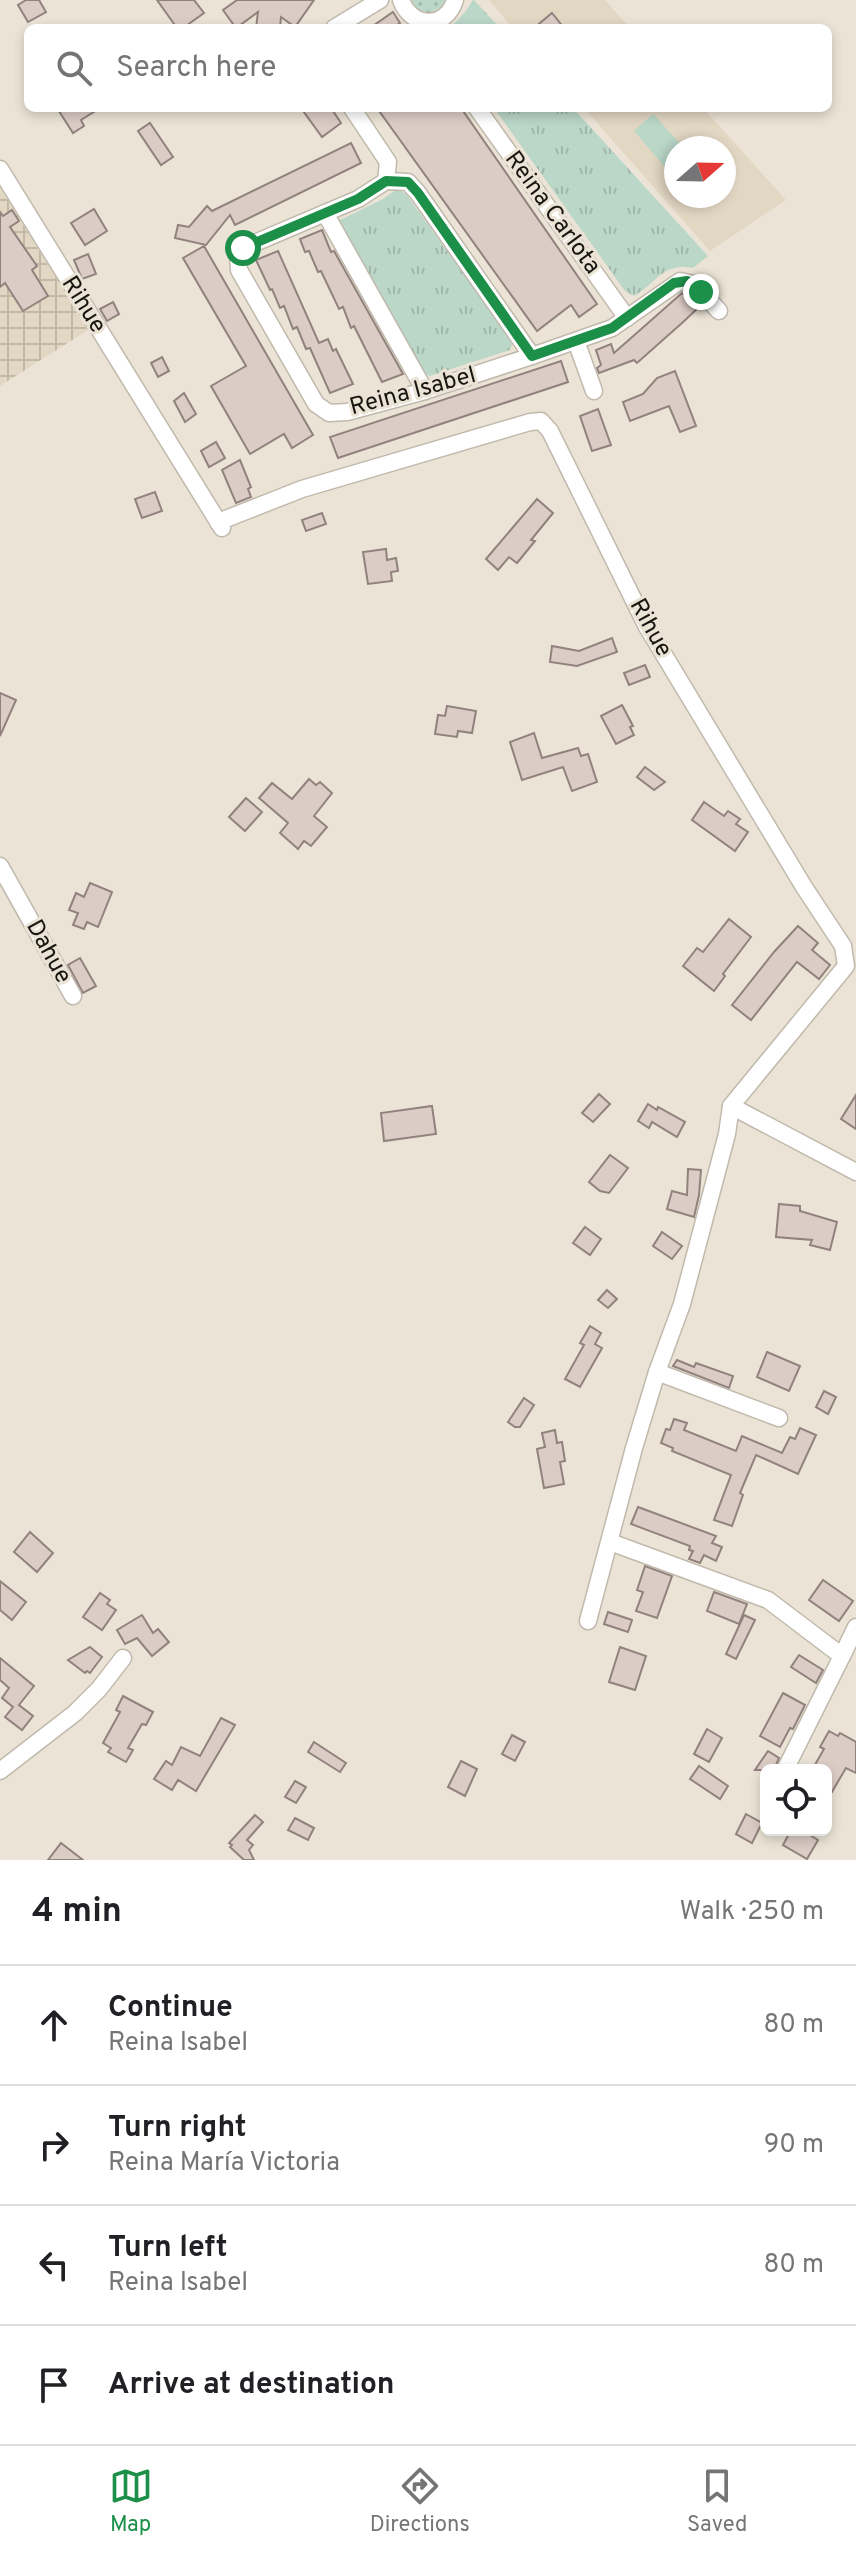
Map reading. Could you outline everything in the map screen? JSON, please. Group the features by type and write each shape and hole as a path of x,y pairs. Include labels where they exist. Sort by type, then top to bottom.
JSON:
{"street":[{"path":"341,24 380,0"},
{"path":"401,0 409,15 424,24"},
{"path":"429,24 443,19 455,0"},
{"path":"355,112 388,162 386,181 408,182 418,193 532,356"},
{"name":"Reina Carlota","path":"480,112 627,318"},
{"name":"Rihue","path":"0,169 220,525 302,489 530,422 541,421 550,431 646,625 843,946 846,966 731,1106"},
{"name":"Reina Isabel","path":"386,181 358,199 243,248 238,256 239,270 316,404 329,413 347,412 425,391 612,328 680,281 694,284 719,311"},
{"path":"325,213 425,391"},
{"path":"576,341 594,391"},
{"name":"Dahue","path":"0,866 73,996"},
{"path":"588,1621 634,1448 682,1304 727,1134 731,1106 856,1172"},
{"path":"657,1372 779,1418"},
{"path":"610,1542 768,1600 842,1656"},
{"path":"788,1764 856,1627"},
{"path":"0,1771 75,1713 123,1658"}],"shaded area":[{"path":"489,0 605,0 626,24 510,24"},
{"path":"588,112 707,112 728,136 664,136 664,199"},
{"path":"736,145 786,200 710,251 672,208 736,208"},
{"path":"0,187 88,330 0,386"}],"green space":[{"path":"411,0 445,0 440,8 429,13 417,9"},
{"path":"474,0 496,24 454,24"},
{"path":"497,112 577,112 708,256 693,268 667,271 634,296 625,291"},
{"path":"653,114 673,136 664,136 664,166 634,131"},
{"path":"397,189 406,194 506,333 512,345 510,350 430,376 422,373 336,222"}],"building":[{"path":"26,0 39,0 46,12 28,22 18,5"},
{"path":"157,0 194,0 204,13 189,24 174,24"},
{"path":"237,0 314,0 297,24 291,24 281,17 280,24 256,24 258,12 242,24 233,24 223,10"},
{"path":"393,12 400,23 399,24 376,24"},
{"path":"552,13 561,24 539,24"},
{"path":"60,112 94,112 81,120 84,126 73,133"},
{"path":"304,112 334,112 341,123 322,137"},
{"path":"380,112 464,112 597,304 579,317 571,305 537,331"},
{"path":"150,123 173,157 161,165 138,131"},
{"path":"351,143 361,163 235,225 230,215 206,245 175,238 178,225 189,227 207,206 212,211"},
{"path":"94,209 107,231 85,245 71,223"},
{"path":"12,210 19,221 10,227 37,266 32,270 48,296 23,311 5,283 0,287 0,212 3,216"},
{"path":"322,230 331,252 334,251 403,374 382,382 354,326 351,328 343,307 339,309 321,271 318,272 309,251 305,252 300,239"},
{"path":"204,246 313,435 292,448 284,434 250,454 211,386 246,366 183,258"},
{"path":"278,251 319,343 328,339 353,384 330,393 310,348 306,349 297,327 293,329 284,306 280,308 256,260"},
{"path":"88,254 96,274 82,279 74,260"},
{"path":"682,293 698,308 637,363 634,360 599,373 597,368 601,365 596,350 611,344 614,353"},
{"path":"113,302 119,314 107,321 100,309"},
{"path":"162,357 169,371 158,377 151,363"},
{"path":"561,361 568,382 338,458 330,437"},
{"path":"675,371 696,426 680,432 669,406 630,421 623,402 643,394 657,378"},
{"path":"184,393 196,414 185,422 174,401"},
{"path":"598,409 611,445 592,451 580,416"},
{"path":"216,442 225,458 209,467 201,451"},
{"path":"240,460 251,487 248,489 251,497 236,503 222,470"},
{"path":"155,492 162,511 142,518 135,499"},
{"path":"537,499 553,513 517,563 509,557 498,570 486,559"},
{"path":"322,513 326,524 306,531 302,520"},
{"path":"386,549 387,560 396,558 398,571 391,572 392,581 368,584 363,552"},
{"path":"612,638 617,652 577,666 550,662 552,646 579,651"},
{"path":"645,665 650,677 629,685 624,673"},
{"path":"0,693 16,700 0,736"},
{"path":"622,705 633,726 630,727 634,735 616,744 601,716"},
{"path":"447,706 476,711 472,733 458,731 457,737 435,734 438,715 445,716"},
{"path":"534,733 542,758 578,748 581,756 588,754 597,782 572,791 563,767 522,780 510,742"},
{"path":"645,767 665,782 654,790 637,777"},
{"path":"309,779 316,785 320,782 332,793 314,816 327,827 311,846 304,841 298,849 280,833 288,823 259,798 272,783 292,799"},
{"path":"246,798 262,812 245,831 229,817"},
{"path":"704,802 724,816 728,811 740,819 736,824 748,832 735,851 692,820"},
{"path":"90,883 112,892 98,927 87,922 84,929 73,925 78,913 69,910 76,893 84,897"},
{"path":"729,919 751,937 714,991 683,966 697,948 703,952"},
{"path":"798,926 818,943 812,950 830,965 819,979 797,962 751,1020 732,1005"},
{"path":"80,958 96,986 83,993 68,965"},
{"path":"599,1094 610,1104 593,1122 582,1113"},
{"path":"856,1095 856,1129 841,1119"},
{"path":"648,1104 685,1122 677,1137 652,1122 649,1128 638,1121"},
{"path":"432,1106 436,1134 384,1141 381,1113"},
{"path":"610,1155 628,1168 609,1193 600,1191 589,1182"},
{"path":"688,1169 701,1170 694,1217 667,1209 672,1191 687,1195"},
{"path":"779,1204 800,1206 800,1211 837,1222 830,1250 810,1245 812,1240 776,1237"},
{"path":"585,1227 601,1239 590,1255 573,1243"},
{"path":"662,1232 682,1246 672,1259 653,1246"},
{"path":"607,1290 617,1299 608,1308 598,1300"},
{"path":"590,1326 601,1333 595,1344 602,1348 580,1387 565,1379 584,1345 580,1343"},
{"path":"767,1352 800,1366 789,1391 757,1377"},
{"path":"677,1360 733,1376 729,1388 673,1366"},
{"path":"824,1391 836,1397 828,1414 816,1407"},
{"path":"524,1398 534,1405 520,1427 515,1427 508,1422"},
{"path":"674,1419 687,1423 684,1430 736,1451 742,1436 782,1453 790,1437 795,1439 800,1428 816,1435 798,1474 756,1455 740,1493 743,1495 732,1526 714,1520 731,1475 672,1451 673,1448 661,1443"},
{"path":"555,1430 557,1443 562,1442 565,1461 560,1462 564,1484 544,1488 537,1449 545,1447 542,1433"},
{"path":"638,1507 716,1536 712,1543 722,1547 716,1561 704,1555 700,1563 689,1559 693,1551 689,1550 690,1546 631,1524"},
{"path":"30,1532 53,1553 37,1572 14,1552"},
{"path":"645,1566 672,1576 657,1618 636,1611 643,1592 637,1590"},
{"path":"823,1580 853,1601 839,1621 809,1600"},
{"path":"0,1581 26,1602 12,1620 0,1610"},
{"path":"714,1592 747,1604 739,1624 707,1611"},
{"path":"100,1593 110,1600 107,1604 116,1610 102,1630 83,1617"},
{"path":"608,1612 632,1620 628,1632 604,1624"},
{"path":"142,1615 153,1633 158,1629 169,1642 152,1656 137,1638 125,1644 117,1630"},
{"path":"744,1615 755,1620 736,1659 726,1654"},
{"path":"90,1647 102,1657 90,1673 85,1673 68,1660"},
{"path":"620,1647 646,1656 635,1690 609,1682"},
{"path":"799,1655 823,1670 816,1683 791,1667"},
{"path":"0,1658 34,1686 19,1705 33,1716 22,1730 5,1717 13,1707 2,1698 9,1688 0,1680"},
{"path":"783,1693 805,1705 780,1747 760,1736"},
{"path":"123,1696 153,1712 128,1748 133,1750 126,1762 108,1752 111,1748 103,1743 120,1712 116,1710"},
{"path":"221,1718 235,1725 196,1791 178,1780 172,1790 154,1779 166,1761 172,1765 181,1747 200,1756"},
{"path":"707,1729 722,1738 709,1762 694,1754"},
{"path":"829,1731 856,1742 856,1773 846,1768 832,1792 832,1764 815,1764 824,1749 820,1747"},
{"path":"512,1735 525,1742 515,1761 502,1754"},
{"path":"314,1742 346,1763 340,1772 308,1752"},
{"path":"768,1751 779,1758 776,1764 760,1764 760,1770 755,1770"},
{"path":"461,1761 477,1769 465,1796 448,1787"},
{"path":"699,1766 728,1786 720,1799 690,1779"},
{"path":"295,1781 306,1787 296,1803 285,1797"},
{"path":"746,1814 760,1822 752,1843 736,1834"},
{"path":"255,1815 263,1822 247,1840 253,1845 249,1850 254,1860 244,1860 229,1843"},
{"path":"295,1818 314,1828 308,1840 288,1830"},
{"path":"788,1836 812,1836 818,1840 807,1859 783,1845"},
{"path":"61,1843 83,1860 48,1860"}],"route":[{"path":"243,248 358,199 386,181 408,182 532,356 612,328 674,283 687,281 701,292"}]}
